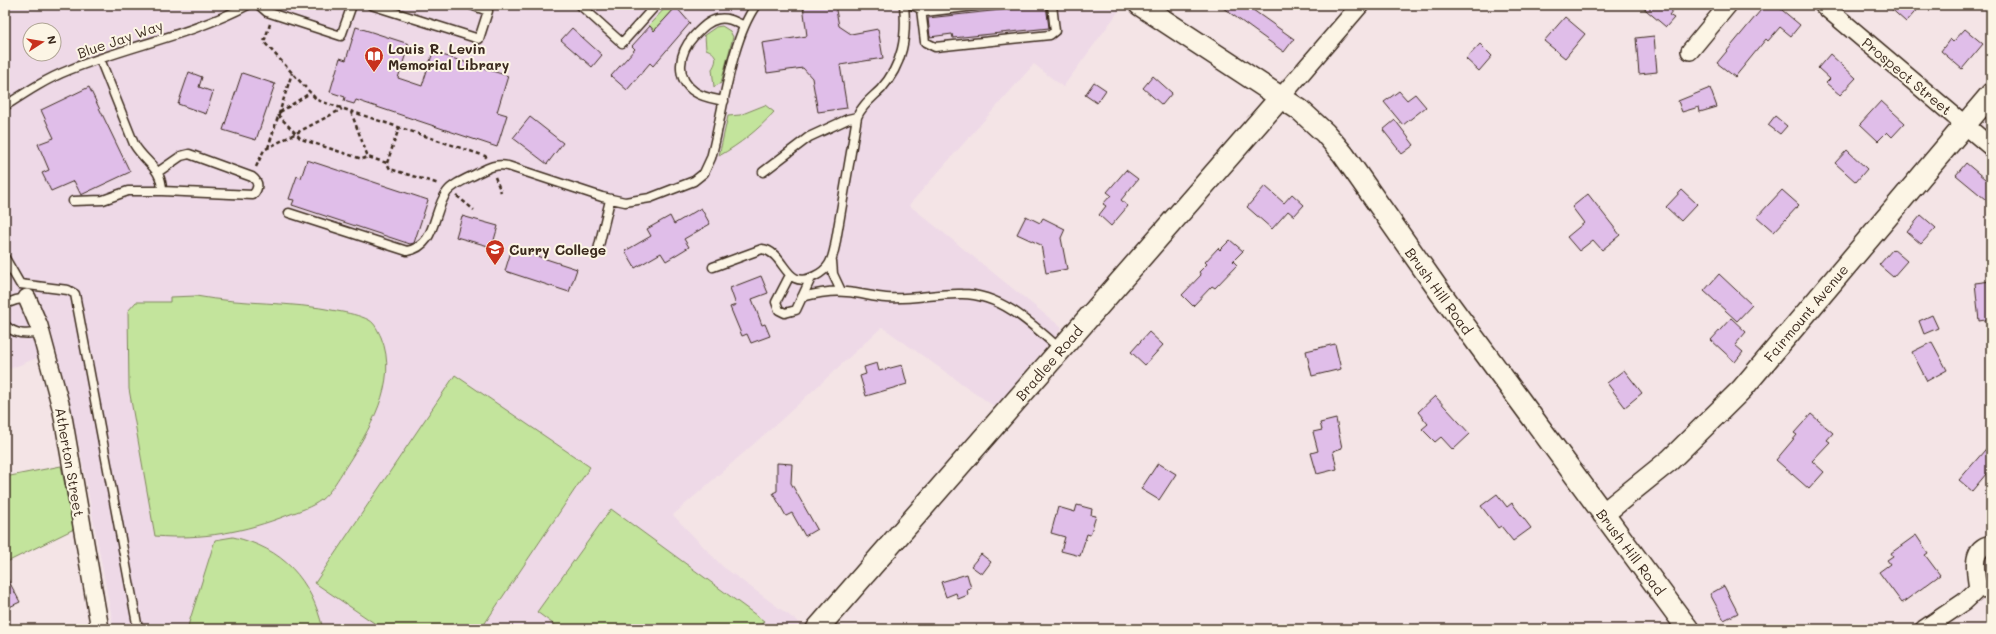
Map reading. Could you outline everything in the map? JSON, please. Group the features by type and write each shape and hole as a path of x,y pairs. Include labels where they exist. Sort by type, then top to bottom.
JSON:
{"street":[{"name":"Brush Hill Road","path":"1140,5 1306,115 1343,154 1440,292 1688,629"},
{"path":"1281,97 1360,5"},
{"path":"1690,51 1728,5"},
{"name":"Prospect Street","path":"1823,5 1991,148"},
{"name":"Fairmount Avenue","path":"1603,514 1674,457 1742,389 1991,94"},
{"name":"Bradlee Road","path":"817,629 1281,97"},
{"name":"Atherton Street","path":"24,291 40,332 62,412 100,629"},
{"path":"1924,629 1984,589 1975,564 1977,554 1982,547 1991,544"}],"lane":[{"path":"226,5 230,13"},
{"name":"Blue Jay Way","path":"5,106 54,77 230,13 248,5"},
{"path":"259,5 267,12 342,36 352,5"},
{"path":"371,5 479,39 488,11 471,5"},
{"path":"580,5 622,43 656,5"},
{"path":"289,213 407,251 417,248 429,237 442,200 449,189 491,167 502,165 508,166 610,200 625,202 642,201 671,191 700,177 704,173 711,158 744,26 756,5"},
{"path":"841,291 834,280 832,261 857,117 864,105 892,75 900,58 905,36 904,5"},
{"path":"911,5 925,12 983,5"},
{"path":"921,9 925,42 935,47 1050,35 1055,31 1052,5"},
{"path":"724,102 700,95 689,87 681,69 681,56 693,38 702,28 712,21 727,19 744,26"},
{"path":"100,59 134,144 142,156 158,172 162,183 162,191"},
{"path":"763,172 809,137 848,119 857,117"},
{"path":"73,201 103,200 128,191 225,192 249,196 253,194 258,187 257,182 252,177 184,154 158,172"},
{"path":"598,250 610,200"},
{"path":"713,267 762,249 773,253 790,275 797,279 811,278 826,269 832,261"},
{"name":"Atherton Street","path":"5,258 24,291"},
{"path":"790,275 777,299 777,306 782,312 793,312 811,278"},
{"path":"5,304 24,291 68,290 75,294 138,629"},
{"path":"802,297 822,292 841,291 899,298 948,294 980,296 995,301 1028,321 1061,350"},
{"path":"5,325 17,333 32,334 40,332"}],"path":[{"path":"274,14 264,42 317,100 485,156 501,192"},
{"path":"267,148 292,73"},
{"path":"279,113 310,93"},
{"path":"252,177 264,150 342,109"},
{"path":"350,112 368,157"},
{"path":"279,113 301,139 362,159 368,157 387,163"},
{"path":"399,128 387,163 390,169 449,189 474,210"}],"shaded area":[{"name":"Curry College","path":"5,5 1117,5 1121,8 1063,87 1034,64 909,205 1062,328 995,407 882,327 781,420 673,515 722,566 805,627 803,629 114,629 80,450 56,350 5,371"}],"green space":[{"path":"668,5 676,7 654,31 649,25"},
{"path":"722,26 730,31 733,37 721,83 714,87 712,69 716,60 714,55 706,49 705,36 703,36 716,27"},
{"path":"765,105 774,112 762,125 734,147 719,156 728,116 740,115"},
{"path":"196,296 231,301 284,304 319,308 353,314 369,320 375,325 379,332 386,354 387,371 384,389 372,423 354,454 325,497 305,509 272,521 239,530 206,536 155,536 129,389 128,311 136,302 170,302 170,297"},
{"path":"455,375 590,467 481,629 383,629 315,583"},
{"path":"61,466 74,529 5,563 5,477"},
{"path":"611,509 764,621 758,629 560,629 537,612"},
{"path":"233,537 251,542 266,549 292,568 311,595 318,611 323,629 187,629 215,540"}],"building":[{"path":"803,5 835,5 839,26 851,34 878,29 883,58 840,65 847,108 818,112 812,78 803,68 767,73 762,43 807,36"},
{"path":"1046,5 1049,28 953,38 952,34 930,37 928,18"},
{"path":"1219,5 1246,5 1294,39 1284,52"},
{"path":"1640,5 1677,5 1669,15 1674,18 1666,27"},
{"path":"1765,5 1776,5 1800,25 1791,36 1780,27 1768,41 1766,39 1735,77 1717,63"},
{"path":"1887,5 1921,5 1906,22"},
{"path":"676,7 690,23 653,66 650,63 627,90 611,76 635,49 632,46 650,26 654,31"},
{"path":"1565,17 1585,34 1565,58 1544,41"},
{"path":"356,27 409,44 398,78 422,86 433,52 508,76 497,112 507,115 497,147 356,100 354,104 344,101 345,97 330,92 340,58 346,60"},
{"path":"572,28 602,55 592,67 561,40"},
{"path":"1965,29 1983,44 1962,69 1941,51 1950,39 1953,42"},
{"path":"1654,36 1657,72 1639,74 1636,38"},
{"path":"1480,44 1492,56 1479,71 1466,59"},
{"path":"1830,54 1856,78 1840,95 1826,83 1830,79 1818,68"},
{"path":"189,72 202,77 199,87 213,92 206,114 178,104"},
{"path":"242,73 275,84 256,140 223,130"},
{"path":"1153,76 1172,93 1162,105 1143,88"},
{"path":"1094,82 1106,90 1097,103 1085,95"},
{"path":"89,87 130,172 81,195 74,181 51,191 42,173 49,170 38,144 54,138 41,110"},
{"path":"1710,88 1717,107 1700,112 1699,107 1682,112 1678,101"},
{"path":"1399,91 1407,100 1415,94 1426,107 1403,125 1384,102"},
{"path":"1881,101 1905,123 1892,137 1887,132 1878,141 1860,124"},
{"path":"1775,116 1787,126 1780,134 1768,125"},
{"path":"530,117 563,143 547,164 513,138"},
{"path":"1395,120 1414,145 1402,154 1383,130"},
{"path":"1847,150 1867,169 1856,182 1835,163"},
{"path":"307,160 428,200 414,243 410,244 292,205 294,200 289,199 297,176 301,178"},
{"path":"1966,163 1991,184 1991,204 1956,175"},
{"path":"1126,170 1138,179 1121,200 1128,206 1111,226 1099,215 1106,206 1103,204 1111,195 1107,192"},
{"path":"1265,186 1284,203 1292,194 1304,205 1294,216 1288,211 1272,229 1247,207"},
{"path":"1682,190 1697,204 1681,221 1666,207"},
{"path":"1782,190 1799,205 1774,232 1757,217"},
{"path":"1588,194 1620,235 1602,250 1593,240 1579,251 1567,237 1584,223 1572,207"},
{"path":"701,208 710,224 684,239 689,247 666,261 661,253 635,268 625,251 651,236 647,229 670,216 674,224"},
{"path":"1921,215 1936,228 1921,244 1907,232"},
{"path":"462,216 498,226 492,247 456,237"},
{"path":"1026,216 1040,223 1043,218 1065,229 1061,238 1067,269 1046,273 1041,245 1017,234"},
{"path":"1230,240 1243,251 1233,261 1237,265 1215,288 1212,286 1193,306 1182,295 1201,275 1199,272 1207,264 1205,262 1218,248 1220,250"},
{"path":"512,248 577,269 569,292 505,271"},
{"path":"1893,249 1907,261 1893,277 1879,265"},
{"path":"1719,274 1752,305 1737,321 1704,291"},
{"path":"761,276 768,293 752,299 762,325 765,324 770,336 751,343 747,334 742,336 730,307 736,305 730,288"},
{"path":"1991,281 1991,319 1979,321 1975,283"},
{"path":"1932,315 1938,328 1924,334 1919,321"},
{"path":"1731,318 1746,332 1735,345 1743,352 1735,362 1711,340"},
{"path":"1149,332 1163,345 1145,365 1131,352"},
{"path":"1932,342 1947,370 1927,381 1912,352"},
{"path":"1335,344 1341,369 1312,376 1306,351"},
{"path":"877,363 879,371 902,365 907,384 866,396 860,376 866,374 864,367"},
{"path":"1624,370 1642,393 1625,407 1607,383"},
{"path":"1435,396 1470,434 1453,450 1441,437 1435,442 1422,429 1428,424 1418,412"},
{"path":"1811,414 1833,433 1827,440 1830,442 1812,461 1824,472 1809,489 1776,460 1797,435 1794,433"},
{"path":"1336,419 1342,448 1333,451 1337,469 1317,474 1311,453 1318,451 1313,432 1322,430 1320,423"},
{"path":"1991,443 1991,468 1972,491 1959,480"},
{"path":"777,463 792,464 791,483 817,529 805,536 792,513 786,516 773,493 777,491"},
{"path":"1158,463 1176,474 1159,500 1141,489"},
{"path":"1497,494 1507,507 1512,503 1531,528 1513,541 1501,526 1498,528 1481,506"},
{"path":"1077,505 1092,509 1091,515 1096,516 1090,535 1087,534 1080,556 1061,551 1065,537 1051,533 1058,507 1075,512"},
{"path":"1916,535 1928,553 1925,555 1940,575 1902,603 1879,572 1890,564 1887,560 1893,556 1891,553"},
{"path":"981,554 991,562 982,574 971,566"},
{"path":"5,574 20,602 5,609"},
{"path":"967,574 971,588 967,589 968,595 958,599 956,593 946,597 941,582"},
{"path":"1724,586 1738,613 1724,620 1710,594"}],"place":[{"name":"Louis R. Levin Memorial Library","path":"374,73"},
{"name":"Curry College","path":"495,266"}]}
